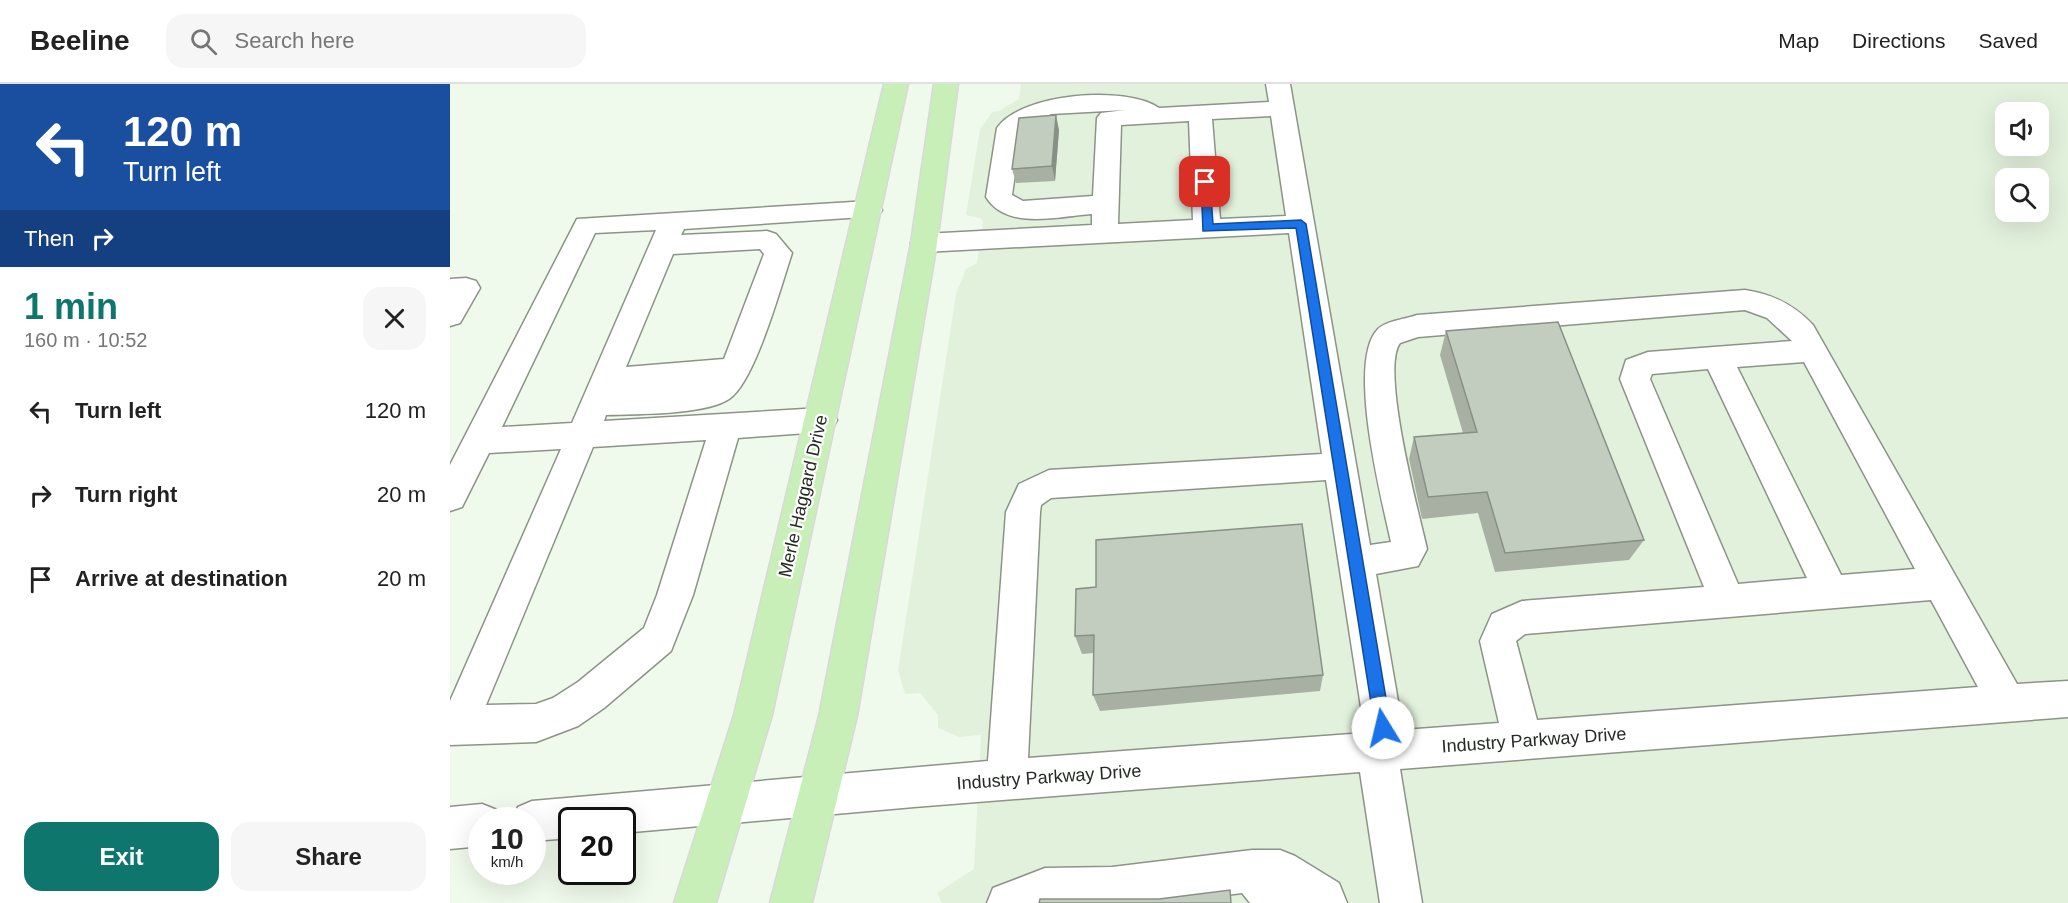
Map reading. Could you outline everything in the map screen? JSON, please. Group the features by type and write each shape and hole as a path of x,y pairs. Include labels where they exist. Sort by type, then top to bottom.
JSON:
{"main road":[{"name":"Merle Haggard Drive","path":"695,903 724,802 753,715 896,84"},
{"path":"791,903 838,716 924,243 946,84"}],"street":[{"path":"1105,233 1110,118 1200,113 1280,96 1356,562 1401,903"},
{"path":"1106,204 1021,210 1008,206 999,197 1009,128 1026,116 1047,107 1123,102 1142,107 1155,116"},
{"path":"1200,113 1207,228"},
{"path":"668,232 869,210"},
{"path":"924,243 1301,224"},
{"path":"450,497 586,225 767,240 774,246 778,253 735,370 600,392"},
{"path":"668,232 582,436 455,725 536,723 564,713 591,695 658,639 675,595 726,426"},
{"path":"450,289 466,288 450,316"},
{"path":"1356,562 1406,555 1410,549 1385,439 1379,389 1383,344 1390,335 1417,326 1745,300 1758,302 1778,310 1794,323 1813,350 2007,704"},
{"path":"1728,601 1635,379 1637,368 1648,363 1813,350"},
{"path":"1717,357 1831,592"},
{"path":"479,441 821,420"},
{"path":"1007,780 1023,512 1026,498 1033,490 1049,484 1340,466"},
{"path":"1522,741 1498,641 1505,626 1522,618 1941,583"},
{"name":"Industry Parkway Drive","path":"546,820 724,802 2068,699"},
{"path":"450,828 468,826"},
{"path":"1008,903 1045,889 1264,887 1280,871 1324,898 1326,903"}],"shaded area":[{"path":"1021,84 2068,84 2068,903 942,903 937,893 974,869 981,735 959,737 938,728 938,715 920,693 905,694 898,670 956,294 966,269 977,263 983,221 980,218 966,215 980,129 992,112 999,111 1019,99"}],"building":[{"path":"1056,115 1052,166 1012,169 1019,118"},
{"path":"1558,322 1644,540 1505,553 1487,492 1428,497 1414,437 1477,432 1446,331"},
{"path":"1302,524 1323,675 1093,695 1094,635 1075,636 1076,589 1096,587 1096,540"},
{"path":"1230,890 1231,903 1039,903 1040,899 1159,899"}],"route":[{"path":"1205,182 1207,228 1301,224 1383,728"}]}
